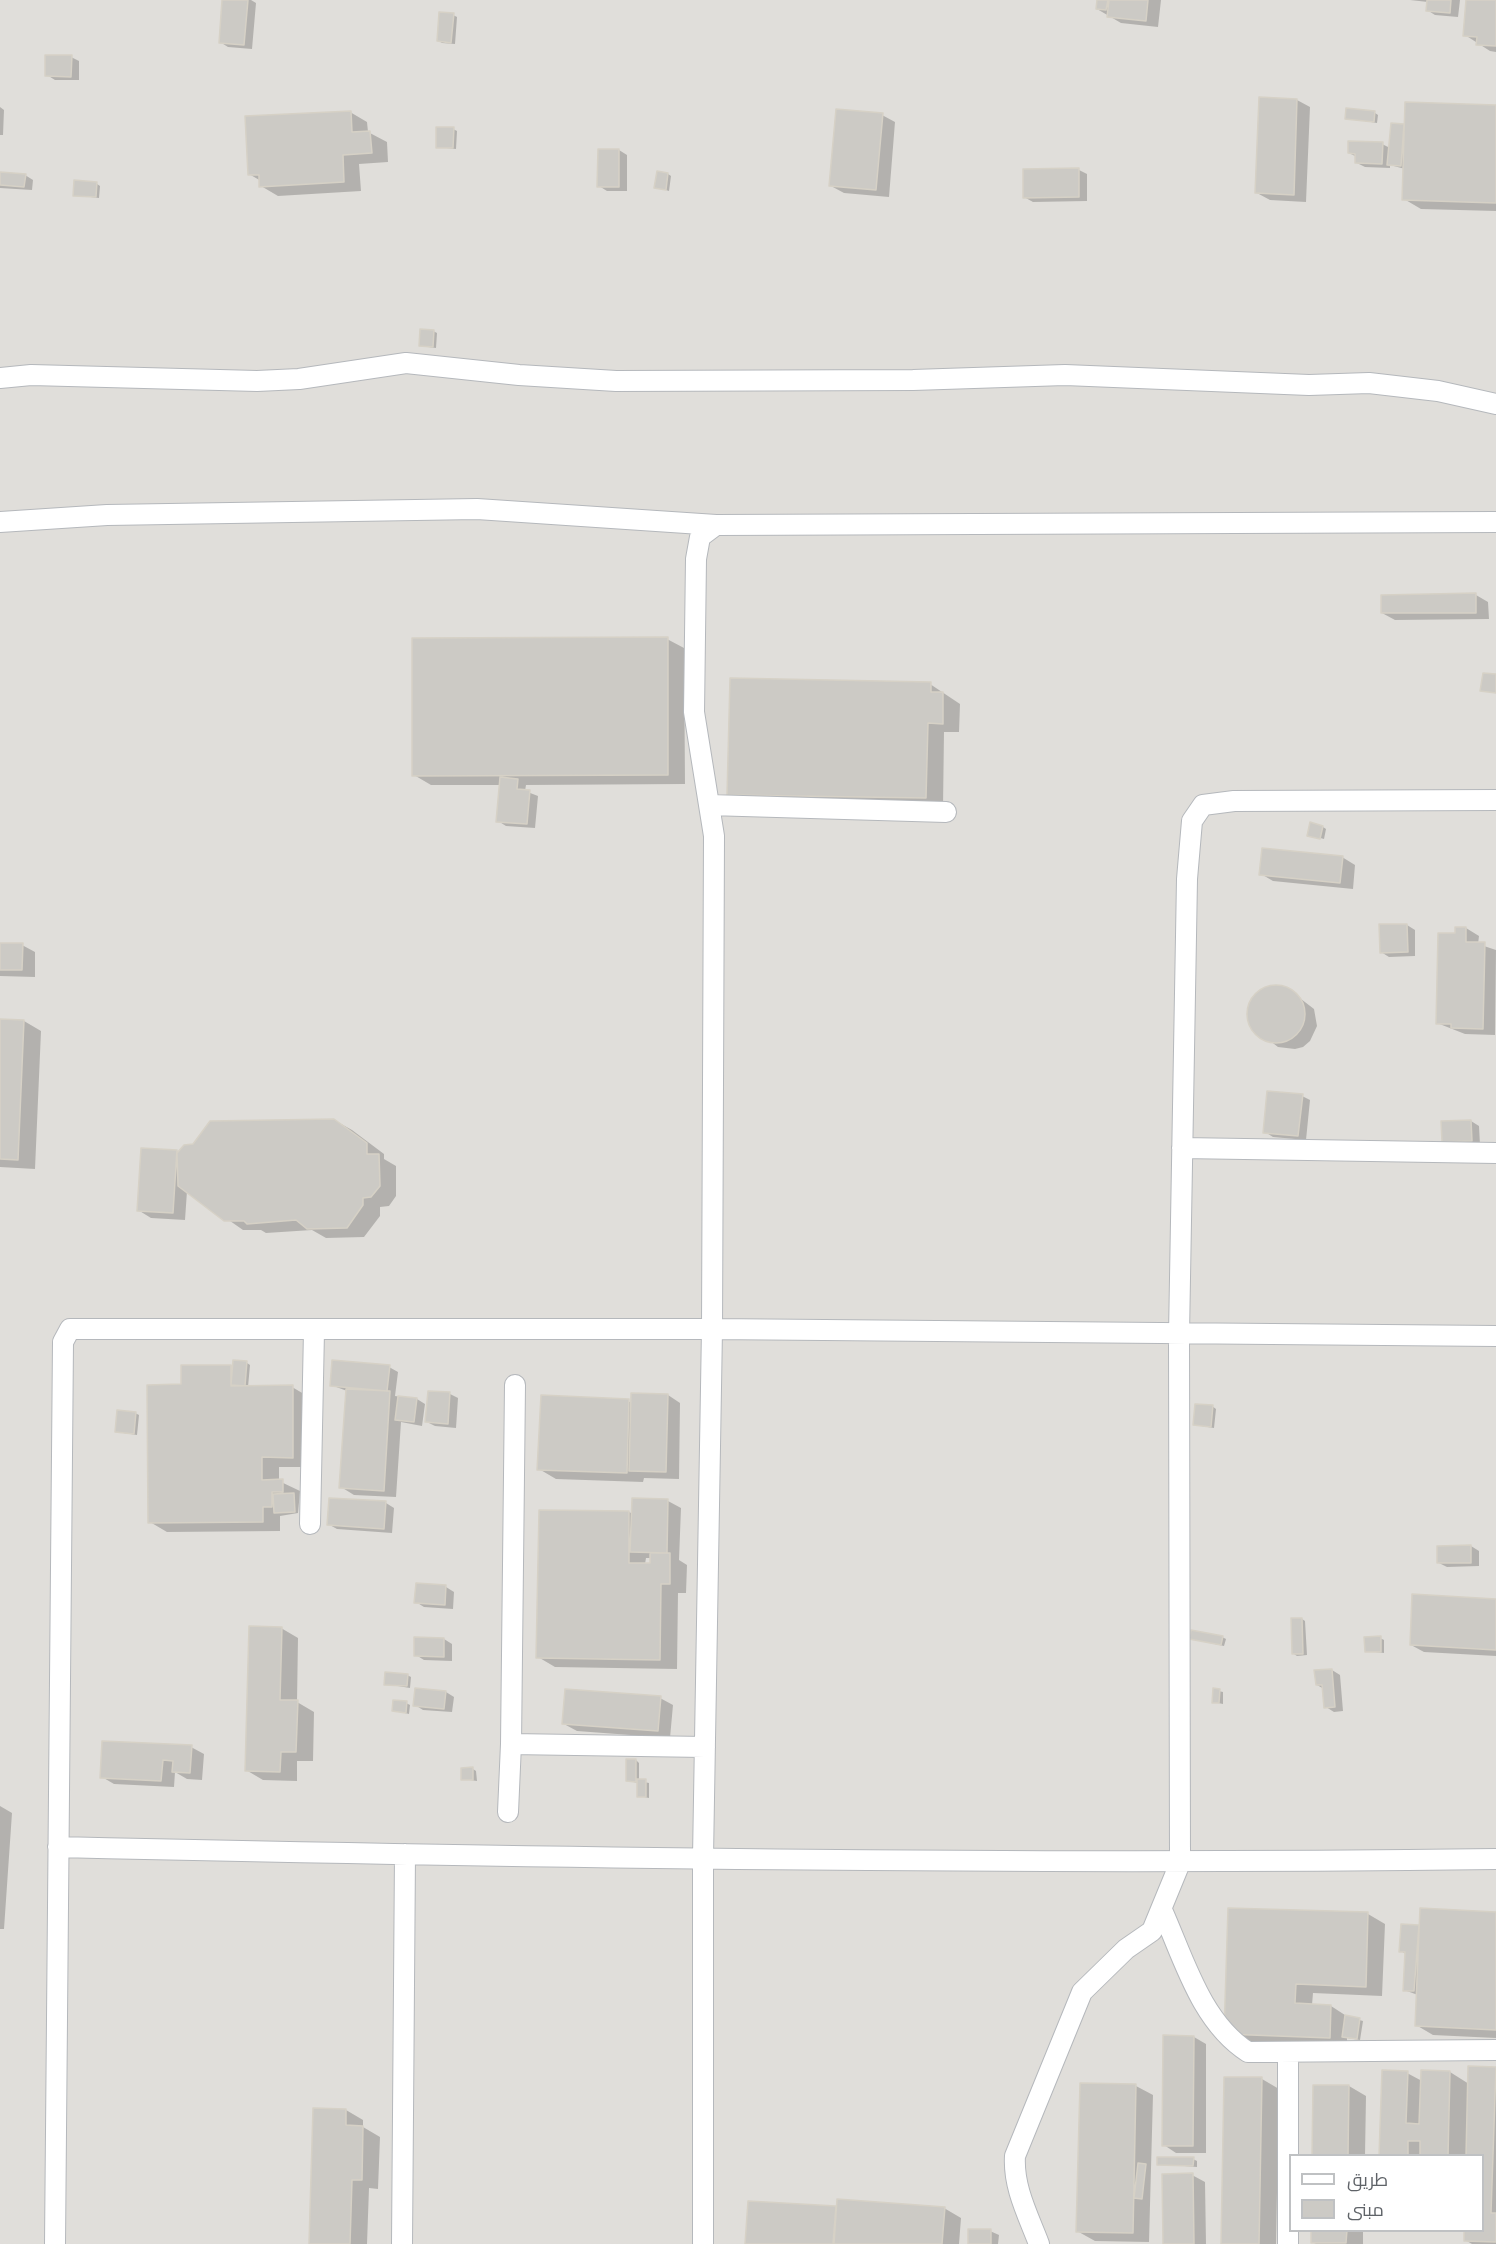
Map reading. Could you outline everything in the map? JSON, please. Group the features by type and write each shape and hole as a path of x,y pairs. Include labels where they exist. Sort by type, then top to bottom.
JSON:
{"lane":[{"path":"0,378 31,375 257,381 299,379 406,363 519,375 616,381 913,380 1065,375 1309,385 1370,383 1438,391 1496,404"},
{"path":"0,522 107,515 477,509 716,525 1496,522"},
{"path":"704,2244 703,1857 712,1329 714,836 694,712 696,559 700,537 716,525"},
{"path":"1039,2244 1019,2194 1014,2171 1015,2156 1082,1992 1126,1949 1152,1931 1179,1863 1179,1335 1187,879 1192,821 1203,805 1234,801 1496,800"},
{"path":"709,805 946,812"},
{"path":"1182,1149 1496,1153"},
{"path":"55,2244 63,1342 70,1329 712,1329 1179,1335 1496,1336"},
{"path":"310,1524 314,1330"},
{"path":"508,1812 511,1744 515,1385"},
{"path":"511,1744 705,1747"},
{"path":"58,1847 405,1854 1179,1863 1496,1859"},
{"path":"402,2244 405,1854"},
{"path":"1162,1910 1209,2015 1231,2042 1248,2052 1496,2050"},
{"path":"1288,2053 1288,2244"}],"shaded area":[{"path":"0,0 1496,0 1496,2244 0,2244"}],"building":[{"path":"222,0 248,0 244,45 219,43"},
{"path":"1097,0 1108,0 1106,10 1096,9"},
{"path":"1109,0 1148,0 1146,21 1107,17"},
{"path":"1427,0 1451,0 1450,13 1426,11"},
{"path":"1466,0 1496,0 1496,46 1476,45 1477,37 1463,36"},
{"path":"439,12 454,13 451,43 437,41"},
{"path":"45,55 72,55 71,77 45,76"},
{"path":"1259,97 1297,99 1294,195 1255,193"},
{"path":"1405,102 1496,105 1496,203 1402,200"},
{"path":"1346,108 1375,111 1374,122 1345,119"},
{"path":"836,109 883,113 876,190 829,186"},
{"path":"351,111 352,132 370,131 372,153 343,155 344,182 259,187 259,175 248,175 245,116"},
{"path":"1391,123 1404,124 1401,166 1387,165"},
{"path":"436,127 454,127 453,148 436,148"},
{"path":"1348,141 1383,142 1382,164 1355,163 1355,154 1348,153"},
{"path":"598,149 619,149 619,187 597,187"},
{"path":"1079,168 1079,197 1023,198 1023,169"},
{"path":"657,171 668,173 666,190 654,188"},
{"path":"0,172 26,174 24,187 0,185"},
{"path":"74,180 97,182 96,197 73,196"},
{"path":"420,329 434,330 433,347 419,346"},
{"path":"1476,593 1476,613 1381,613 1381,595"},
{"path":"668,637 668,775 412,776 412,638"},
{"path":"1483,673 1496,674 1496,693 1480,691"},
{"path":"730,678 931,682 931,692 943,692 943,724 928,723 926,798 727,795"},
{"path":"500,777 518,779 517,789 530,790 527,824 496,822"},
{"path":"1310,822 1323,826 1320,839 1307,836"},
{"path":"1262,848 1343,856 1340,883 1259,875"},
{"path":"1379,924 1407,924 1408,952 1380,953"},
{"path":"1455,927 1466,927 1466,942 1485,942 1483,1029 1451,1028 1451,1024 1436,1024 1438,933 1455,933"},
{"path":"0,943 23,943 22,970 0,970"},
{"path":"1276,985 1287,987 1300,998 1305,1014 1303,1025 1292,1038 1276,1043 1265,1041 1252,1030 1247,1014 1249,1003 1260,990"},
{"path":"0,1019 24,1020 18,1160 0,1159"},
{"path":"1267,1091 1303,1094 1298,1136 1263,1133"},
{"path":"334,1119 367,1143 367,1154 379,1154 380,1186 371,1197 363,1198 363,1205 347,1228 307,1229 296,1220 247,1224 244,1221 224,1221 178,1186 177,1153 184,1145 193,1144 210,1121"},
{"path":"1471,1120 1472,1141 1442,1142 1441,1121"},
{"path":"141,1148 177,1150 173,1213 137,1211"},
{"path":"233,1360 247,1361 245,1386 231,1385"},
{"path":"332,1360 390,1365 387,1391 330,1386"},
{"path":"181,1365 231,1365 231,1386 293,1385 293,1458 262,1457 262,1480 283,1479 283,1492 272,1492 272,1507 263,1507 263,1522 148,1523 147,1385 181,1384"},
{"path":"346,1389 390,1391 384,1491 339,1488"},
{"path":"428,1391 450,1392 448,1424 425,1422"},
{"path":"631,1393 668,1394 666,1472 629,1471"},
{"path":"541,1395 629,1399 627,1473 537,1470"},
{"path":"398,1396 417,1398 414,1422 395,1420"},
{"path":"1195,1404 1213,1405 1211,1427 1193,1425"},
{"path":"117,1410 136,1412 134,1434 115,1432"},
{"path":"294,1493 295,1512 274,1513 273,1494"},
{"path":"329,1498 386,1501 384,1529 327,1525"},
{"path":"632,1498 668,1499 667,1553 630,1552"},
{"path":"539,1510 629,1511 629,1563 650,1563 650,1553 670,1553 670,1584 661,1584 660,1660 536,1658"},
{"path":"1471,1545 1471,1563 1437,1563 1437,1546"},
{"path":"416,1583 446,1585 445,1605 414,1603"},
{"path":"1412,1594 1496,1599 1496,1650 1410,1645"},
{"path":"1291,1618 1302,1618 1303,1654 1292,1654"},
{"path":"249,1626 282,1627 280,1700 298,1700 296,1752 281,1752 280,1772 245,1771"},
{"path":"1191,1630 1223,1636 1221,1645 1189,1639"},
{"path":"1381,1636 1381,1652 1365,1652 1364,1637"},
{"path":"414,1637 444,1638 444,1657 414,1656"},
{"path":"1332,1669 1335,1707 1324,1708 1322,1685 1316,1685 1314,1670"},
{"path":"385,1672 408,1674 407,1686 384,1685"},
{"path":"415,1688 446,1691 444,1709 413,1706"},
{"path":"1213,1688 1220,1689 1219,1703 1212,1703"},
{"path":"565,1689 661,1696 658,1731 562,1724"},
{"path":"393,1700 407,1701 406,1713 392,1711"},
{"path":"102,1741 192,1745 190,1773 172,1772 173,1761 163,1760 161,1781 100,1778"},
{"path":"626,1759 636,1759 636,1782 626,1781"},
{"path":"473,1767 473,1780 461,1780 461,1768"},
{"path":"637,1779 646,1779 646,1797 637,1797"},
{"path":"1228,1908 1368,1912 1366,1987 1296,1984 1295,2003 1331,2005 1330,2038 1224,2034"},
{"path":"1420,1908 1496,1912 1496,2030 1415,2026"},
{"path":"1401,1924 1419,1925 1414,1991 1403,1991 1405,1952 1399,1952"},
{"path":"1345,2015 1360,2018 1357,2039 1342,2037"},
{"path":"1163,2035 1194,2036 1193,2146 1162,2146"},
{"path":"1468,2066 1496,2067 1491,2213 1496,2213 1496,2242 1464,2241 1464,2232 1484,2232 1484,2154 1466,2154"},
{"path":"1382,2070 1408,2071 1406,2123 1419,2124 1421,2070 1450,2071 1448,2154 1420,2154 1420,2141 1408,2141 1408,2154 1379,2154"},
{"path":"1224,2077 1262,2077 1259,2244 1221,2244"},
{"path":"1080,2083 1136,2084 1133,2233 1076,2232"},
{"path":"1313,2085 1349,2085 1348,2154 1312,2154"},
{"path":"313,2108 346,2109 346,2125 363,2126 362,2180 352,2180 350,2244 309,2244"},
{"path":"1157,2157 1194,2157 1193,2166 1157,2165"},
{"path":"1138,2163 1146,2164 1142,2199 1134,2198"},
{"path":"1193,2173 1194,2244 1163,2244 1162,2174"},
{"path":"837,2199 945,2207 942,2244 834,2244"},
{"path":"748,2201 836,2206 833,2244 745,2244"},
{"path":"968,2229 991,2229 991,2244 968,2244"},
{"path":"1311,2232 1347,2232 1346,2243 1311,2243"}]}
